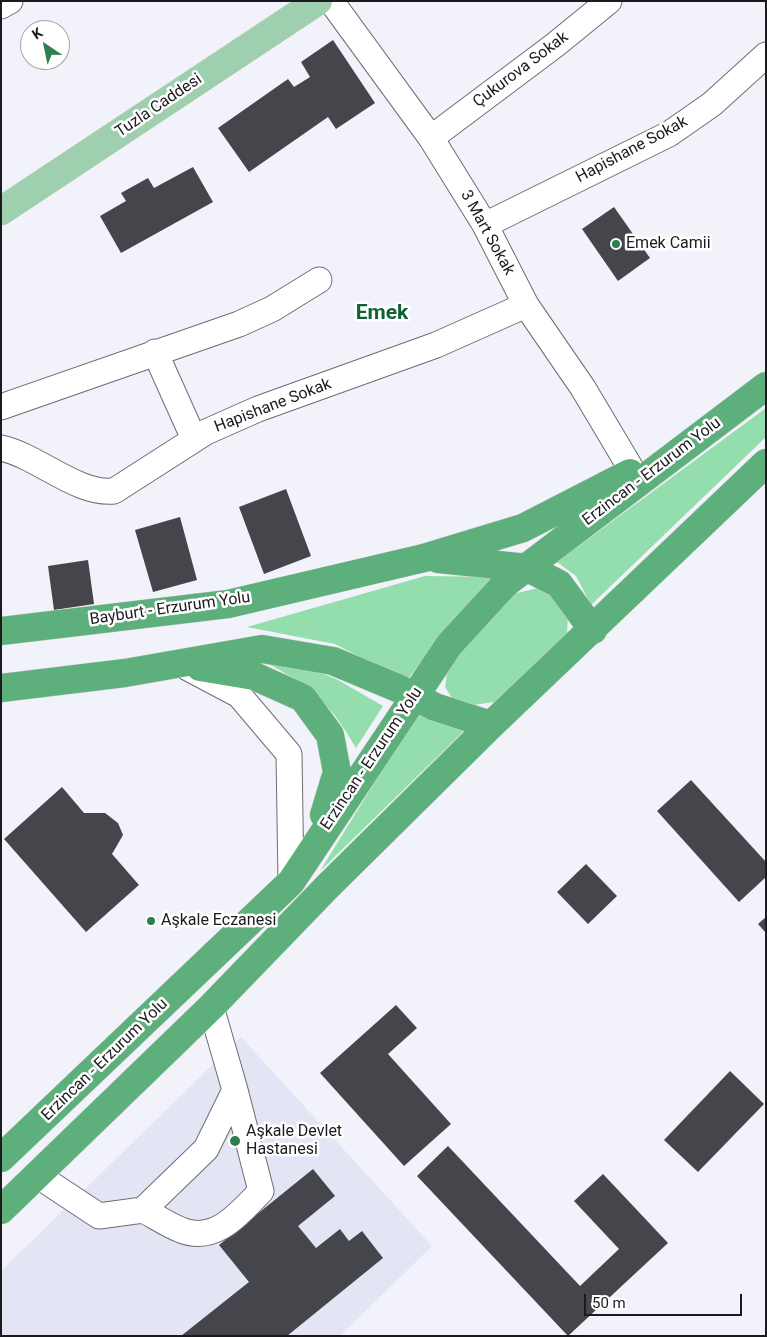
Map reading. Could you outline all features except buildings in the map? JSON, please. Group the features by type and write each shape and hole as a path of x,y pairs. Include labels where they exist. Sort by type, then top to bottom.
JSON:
{"highway":[{"name":"Erzincan - Erzurum Yolu","path":"1,1158 291,882 413,696 449,645 506,583 766,386"},
{"name":"Bayburt - Erzurum Yolu","path":"1,631 228,604 424,558 523,528 633,472 684,449"},
{"path":"1,1210 211,1007 328,886 491,725 593,630 766,463"},
{"name":"Bayburt - Erzurum Yolu","path":"424,558 526,568 559,584 593,630"},
{"path":"1,688 181,664 262,649 333,661 435,707 491,725"},
{"path":"181,664 254,676 303,698 330,735 337,772 322,822 291,882"}],"main road":[{"name":"Tuzla Caddesi","path":"1,211 318,1"}],"street":[{"path":"1,6 10,1"},
{"name":"3 Mart Sokak","path":"331,1 431,138 485,225 526,305 583,388 633,472"},
{"name":"Çukurova Sokak","path":"431,138 562,40 609,1"},
{"name":"Hapishane Sokak","path":"485,225 669,134 712,104 766,55"},
{"path":"1,407 256,317 319,280"},
{"name":"Hapishane Sokak","path":"2,447 102,492 114,491 194,439 258,409 436,345 526,305"},
{"path":"155,352 194,439"},
{"path":"181,664 240,695 289,754 291,882"},
{"path":"37,1175 99,1216 143,1210 182,1231 207,1234 235,1219 262,1191 211,1007"},
{"path":"143,1210 206,1149 235,1090"}],"shaded area":[{"name":"Aşkale Devlet Hastanesi","path":"241,1037 432,1246 340,1336 1,1336 1,1271"}],"green space":[{"path":"766,408 766,437 591,605 576,576 557,562"},
{"path":"425,576 497,577 462,612 406,681 335,644 247,627"},
{"path":"538,588 558,600 568,614 567,634 500,701 474,705 454,701 445,687 448,667 462,648 513,594"},
{"path":"263,661 305,666 338,680 383,706 356,748 337,718 317,696 294,679"},
{"path":"418,712 467,728 320,871"}],"place":[{"name":"Emek Camii","path":"616,244"},
{"name":"Aşkale Eczanesi","path":"151,921"},
{"name":"Aşkale Devlet Hastanesi","path":"235,1141"}],"district":[{"name":"Emek","path":"382,314"}]}
